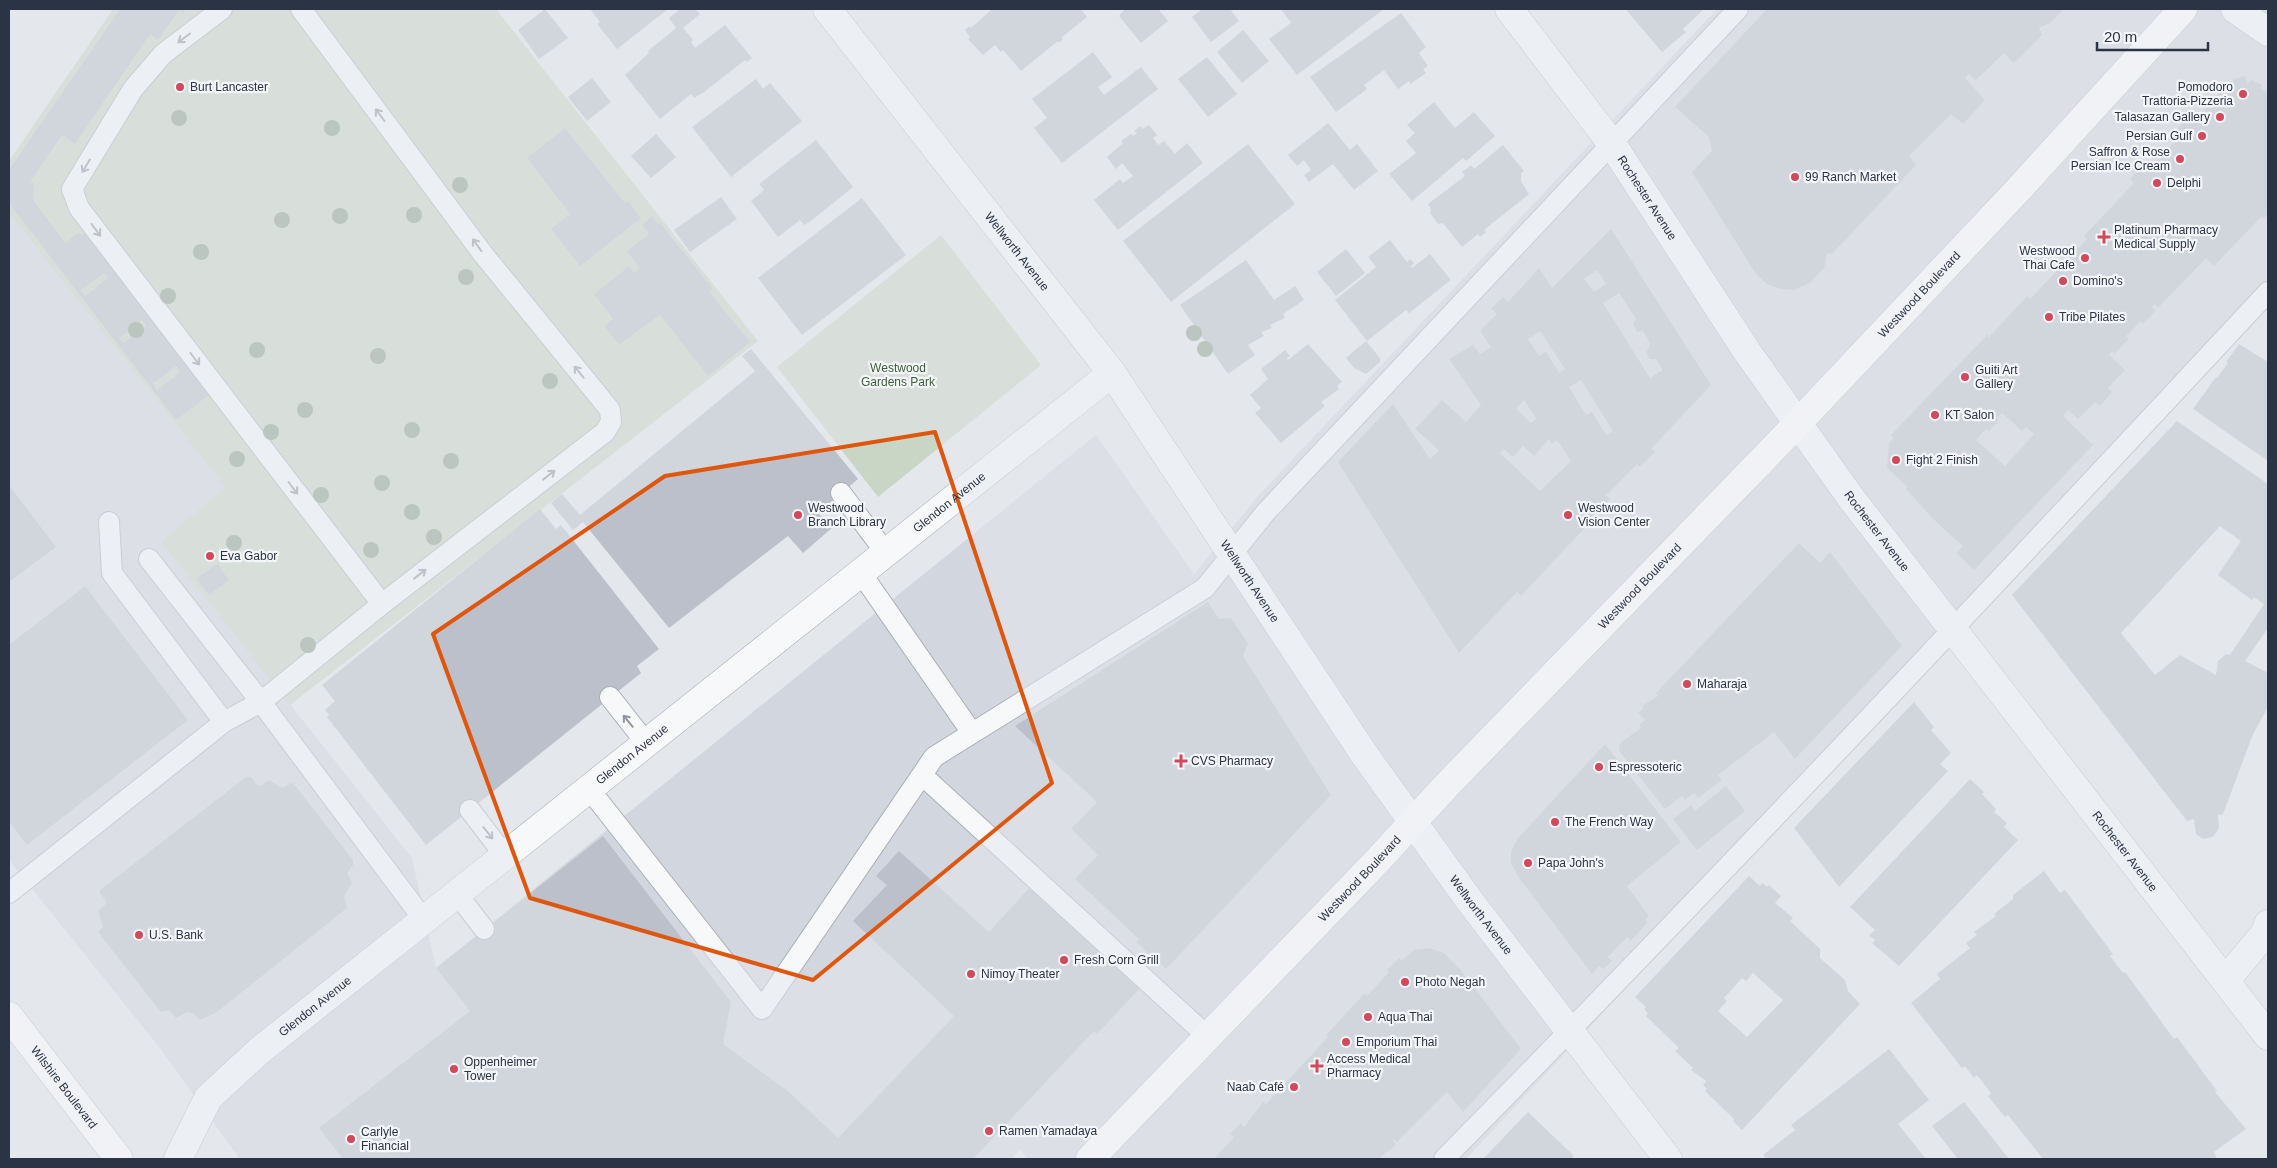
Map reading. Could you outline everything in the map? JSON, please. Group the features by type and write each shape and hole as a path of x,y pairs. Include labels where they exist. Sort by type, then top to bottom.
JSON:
{"main road":[{"name":"Westwood Boulevard","path":"1090,1159 1759,460 1797,424 2017,191 2183,9"},
{"name":"Wilshire Boulevard","path":"9,1016 119,1159"}],"street":[{"name":"Wellworth Avenue","path":"827,9 1112,373 1364,754 1470,900 1668,1159"},
{"name":"Rochester Avenue","path":"1509,9 1612,144 1797,424 1952,630 2268,1036"},
{"path":"2235,9 2268,32"},
{"name":"Glendon Avenue","path":"178,1159 208,1098 259,1051 590,790 1112,373"},
{"path":"2226,980 2264,933 2268,924"}],"lane":[{"path":"222,9 162,54 133,89 72,188 74,198 79,208 382,604"},
{"path":"9,893 224,722 261,702 382,604 605,432 611,422 610,410 483,254 301,9"},
{"path":"590,790 762,1008 934,757 1205,588 1265,513 1738,9"},
{"path":"1444,1159 1570,1031 1952,630 2268,292"},
{"path":"841,493 886,553"},
{"path":"109,522 112,572 224,722"},
{"path":"149,559 261,702 424,920"},
{"path":"860,574 972,733"},
{"path":"610,697 647,744"},
{"path":"922,775 1207,1036"},
{"path":"470,810 506,856"},
{"path":"457,894 484,929"}],"highlighted area":[{"path":"935,432 1052,783 813,980 530,898 433,634 665,476"}],"shaded area":[{"path":"1717,9 2268,9 2268,304 1466,1159 1027,1159 1020,1149 1011,1159 240,1159 159,1047 9,860 9,213 225,487 161,542 412,858 436,968 1096,435 1194,574 1259,495"}],"green space":[{"path":"113,9 496,9 758,341 290,705 161,542 225,487 9,213 9,161"},
{"name":"Westwood Gardens Park","path":"941,235 1041,365 878,497 777,367"}],"building":[{"path":"120,9 186,9 183,13 179,10 158,40 150,34 75,144 62,135 30,182 34,184 33,200 65,243 79,232 81,235 86,232 209,395 176,420 9,203 9,170","holes":["104,273 108,278 85,296 81,290","142,320 146,326 123,343 119,338","176,366 180,372 157,390 153,384"]},
{"path":"545,9 568,38 539,59 518,30"},
{"path":"590,9 668,9 617,49 597,24 600,22"},
{"path":"680,9 695,9 700,14 683,28 693,40 691,42 695,48 725,25 752,58 747,62 745,60 694,98 691,94 660,119 625,75 649,53 648,51 676,28 669,18"},
{"path":"992,9 1081,9 1087,17 1062,37 1063,39 1059,43 1058,41 1021,71 1003,50 1001,52 995,45 983,55 968,39 970,37 965,30 970,26 971,28"},
{"path":"1125,9 1158,9 1168,21 1141,43 1119,16"},
{"path":"1202,9 1230,9 1239,21 1211,42 1192,17"},
{"path":"1281,9 1384,9 1297,75 1269,39 1291,23"},
{"path":"1628,9 1704,9 1683,29 1686,32 1662,52 1627,11"},
{"path":"1767,9 2061,9 2062,11 2050,23 2039,28 2042,35 2014,63 2004,53 1976,80 1969,74 1965,78 1985,100 1963,124 1951,114 1909,156 1916,165 1833,253 1827,254 1824,268 1810,283 1794,290 1781,289 1767,284 1756,274 1692,172 1712,151 1709,137 1675,107"},
{"path":"1401,13 1426,47 1419,53 1428,66 1423,69 1426,73 1410,84 1409,81 1398,89 1384,70 1364,85 1367,89 1336,112 1310,77"},
{"path":"1243,30 1269,61 1242,83 1217,52"},
{"path":"1093,52 1112,77 1098,87 1104,95 1141,67 1158,89 1062,163 1034,128 1047,118 1032,99"},
{"path":"1207,57 1237,94 1208,117 1178,79"},
{"path":"2245,76 2248,84 2251,80 2262,85 2260,88 2268,93 2268,214 2264,218 2262,216 2214,266 2206,258 2158,308 2155,304 2152,307 2156,311 2143,324 2141,321 2126,336 2129,339 2114,354 2112,351 2109,355 2125,370 2108,388 2112,392 2100,406 2095,402 2078,419 2068,410 2063,416 2093,445 1974,570 1956,553 1963,546 1932,518 1906,489 1908,487 1887,468 1889,443 1894,438 1891,435 1987,335 1989,337 2027,296 2030,299 2087,239 2084,236 2134,183 2130,179 2144,164 2149,169 2178,138 2173,133 2195,111 2199,115 2229,84 2234,84 2233,79","holes":["2002,413 2022,431 2026,427 2034,434 2005,466 1976,440 1986,429 1989,431 1999,420 1997,418"]},
{"path":"592,78 611,102 587,121 568,97"},
{"path":"756,79 763,89 770,83 802,121 731,177 692,127"},
{"path":"1434,102 1455,128 1474,112 1495,136 1466,161 1463,158 1412,201 1389,174 1416,153 1406,141 1415,133 1407,125"},
{"path":"1328,123 1350,150 1357,144 1378,171 1354,190 1333,164 1309,182 1304,175 1311,170 1304,160 1297,166 1288,155"},
{"path":"1149,125 1157,135 1153,138 1158,145 1164,141 1175,154 1187,143 1203,163 1118,230 1094,200 1120,179 1123,183 1133,176 1122,163 1116,169 1107,157 1123,143 1121,141 1131,134 1133,136 1137,133 1134,131 1140,126 1142,129"},
{"path":"565,128 625,203 628,201 641,218 580,266 551,229 570,214 527,158"},
{"path":"656,134 676,157 651,178 631,156"},
{"path":"816,140 853,187 811,221 804,225 800,220 778,237 751,201 764,190 759,184"},
{"path":"1248,144 1295,204 1171,302 1123,241"},
{"path":"1503,145 1524,171 1521,173 1521,181 1529,194 1484,230 1486,232 1480,237 1478,234 1462,247 1443,223 1438,224 1430,213 1431,209 1428,204 1465,176 1462,172 1471,165 1474,169"},
{"path":"721,197 737,219 690,252 674,230"},
{"path":"862,198 906,255 802,335 758,278"},
{"path":"652,216 658,224 660,223 713,289 709,292 750,342 708,376 660,315 619,345 604,326 613,319 594,294 629,266 634,273 640,268 627,251 649,234 642,225"},
{"path":"1611,229 1711,385 1651,449 1655,452 1640,467 1637,464 1608,494 1605,494 1610,499 1600,509 1594,506 1595,509 1592,512 1596,516 1521,596 1517,592 1459,653 1338,462 1393,404 1430,459 1439,450 1415,429 1442,400 1466,422 1481,405 1449,359 1473,345 1480,354 1491,347 1480,331 1497,314 1491,309 1503,297 1508,302 1539,268 1552,288","holes":["1597,270 1606,284 1594,292 1584,279","1619,293 1636,319 1633,324 1637,332 1643,331 1650,344 1646,353 1650,359 1656,359 1663,370 1650,378 1603,303","1540,331 1565,369 1559,373 1546,352 1539,356 1528,339","1581,380 1613,431 1606,435 1592,412 1586,415 1569,387","1524,400 1536,418 1531,423 1516,409","1549,439 1552,444 1557,440 1571,461 1540,491 1500,453 1504,449 1513,457 1523,446 1534,456"]},
{"path":"1390,240 1407,262 1410,259 1414,263 1411,266 1412,268 1430,254 1451,280 1409,313 1406,310 1367,341 1335,300 1376,267 1368,257"},
{"path":"1346,249 1365,273 1336,296 1317,272"},
{"path":"1246,260 1274,300 1295,286 1304,300 1283,314 1285,318 1270,325 1272,328 1261,332 1264,336 1248,345 1255,355 1228,374 1180,305"},
{"path":"1366,341 1380,358 1380,362 1366,374 1354,368 1346,358"},
{"path":"1308,344 1342,382 1337,386 1339,389 1321,402 1325,406 1281,443 1255,413 1261,408 1250,395 1268,379 1261,369 1285,350 1290,356 1287,358 1288,360"},
{"path":"2239,344 2268,362 2268,461 2193,409 2228,363 2226,362"},
{"path":"751,349 858,479 818,513 832,528 803,553 788,536 669,628 583,522 573,530 551,503 562,494 580,515 755,371 742,356"},
{"path":"2177,421 2268,484 2268,628 2245,661 2268,673 2268,707 2253,734 2223,814 2218,815 2219,828 2213,837 2203,839 2196,834 2194,819 2187,821 2012,595","holes":["2220,526 2241,541 2218,575 2252,600 2254,597 2264,604 2230,655 2226,654 2218,661 2216,675 2180,655 2155,675 2121,633"]},
{"path":"9,485 56,547 9,582"},
{"path":"540,509 556,529 561,525 659,649 637,666 641,673 426,845 327,717 329,715 325,710 335,701 322,685"},
{"path":"1799,543 1820,563 1830,552 1902,646 1795,759 1774,732 1718,775 1722,780 1698,798 1694,793 1685,800 1682,796 1665,809 1619,751 1620,743 1641,728 1639,725 1645,720 1638,713 1643,709 1643,705 1658,696 1656,693"},
{"path":"217,564 229,580 209,595 196,579"},
{"path":"85,586 188,720 27,845 9,821 9,645"},
{"name":"CVS Pharmacy","path":"1208,602 1219,619 1231,618 1248,643 1243,656 1331,795 1166,969 1136,942 1139,939 1075,879 1098,855 1071,829 1097,802 1015,726"},
{"path":"1914,702 1934,727 1931,730 1951,753 1940,764 1948,771 1839,887 1794,828"},
{"path":"1605,744 1681,842 1627,886 1649,916 1645,920 1648,922 1631,941 1627,937 1608,957 1612,961 1603,969 1599,966 1592,974 1519,878 1511,863 1511,852 1518,838"},
{"path":"246,777 251,777 256,784 261,786 269,780 282,788 290,783 294,784 353,860 353,865 347,873 352,883 344,896 347,908 217,1012 200,1020 193,1013 187,1012 176,1018 169,1010 161,1012 98,932 103,927 98,911 106,904 105,899 100,894 100,890"},
{"path":"1970,779 1984,792 1982,794 1996,809 1994,812 2007,823 2004,827 2018,840 1899,966 1872,943 1875,940 1869,935 1875,930 1850,907"},
{"path":"1726,786 1745,811 1697,850 1673,819 1691,805 1695,811"},
{"path":"603,836 731,1002 723,1044 789,1092 838,1138 954,1016 853,921 887,885 876,876 899,851 989,932 1031,886 1140,988 1097,1034 1094,1031 973,1159 343,1159 319,1128 470,1011 436,968"},
{"path":"2044,871 2060,893 2065,890 2113,954 2110,956 2123,973 2125,972 2174,1039 2177,1037 2217,1091 2215,1092 2246,1129 2214,1152 2217,1159 2043,1159 2008,1115 2005,1117 1988,1096 1991,1093 1977,1075 1974,1078 1965,1066 1962,1068 1911,1003 1940,979 1937,974 1970,948 1966,943 1977,935 1974,932 1996,916 1994,914 2013,899 2013,895"},
{"path":"1749,876 1760,886 1762,883 1767,887 1769,885 1781,896 1775,903 1793,918 1790,921 1820,949 1820,958 1845,980 1848,991 1860,1004 1742,1130 1733,1121 1734,1119 1705,1091 1707,1089 1703,1085 1706,1081 1691,1070 1693,1068 1675,1051 1679,1048 1646,1016 1648,1014 1644,1009 1646,1007 1635,997","holes":["1753,973 1783,1000 1747,1037 1718,1011 1727,1001 1724,998 1742,978 1746,981"]},
{"path":"1429,948 1444,953 1460,969 1521,1049 1463,1112 1447,1092 1397,1142 1392,1138 1396,1145 1378,1159 1214,1159 1234,1137 1230,1134 1241,1123 1244,1127 1263,1102 1266,1104 1328,1037 1326,1035 1365,993 1367,996 1399,958 1402,960 1414,950"},
{"path":"1889,1049 1929,1100 1898,1124 1926,1159 1767,1159 1763,1155 1795,1130 1791,1125"},
{"path":"1964,1102 2009,1159 1958,1159 1932,1126"},
{"path":"1528,1112 1574,1156 1571,1159 1483,1159"}],"place":[{"name":"Burt Lancaster","path":"180,87"},
{"name":"Pomodoro Trattoria-Pizzeria","path":"2243,94"},
{"name":"Talasazan Gallery","path":"2220,117"},
{"name":"Persian Gulf","path":"2202,136"},
{"name":"Saffron & Rose Persian Ice Cream","path":"2180,159"},
{"name":"99 Ranch Market","path":"1795,177"},
{"name":"Delphi","path":"2157,183"},
{"name":"Platinum Pharmacy Medical Supply","path":"2104,237"},
{"name":"Westwood Thai Cafe","path":"2085,258"},
{"name":"Domino's","path":"2063,281"},
{"name":"Tribe Pilates","path":"2049,317"},
{"name":"Guiti Art Gallery","path":"1965,377"},
{"name":"KT Salon","path":"1935,415"},
{"name":"Fight 2 Finish","path":"1896,460"},
{"name":"Westwood Branch Library","path":"798,515"},
{"name":"Westwood Vision Center","path":"1568,515"},
{"name":"Eva Gabor","path":"210,556"},
{"name":"Maharaja","path":"1687,684"},
{"name":"CVS Pharmacy","path":"1181,761"},
{"name":"Espressoteric","path":"1599,767"},
{"name":"The French Way","path":"1555,822"},
{"name":"Papa John's","path":"1528,863"},
{"name":"U.S. Bank","path":"139,935"},
{"name":"Fresh Corn Grill","path":"1064,960"},
{"name":"Nimoy Theater","path":"971,974"},
{"name":"Photo Negah","path":"1405,982"},
{"name":"Aqua Thai","path":"1368,1017"},
{"name":"Emporium Thai","path":"1346,1042"},
{"name":"Access Medical Pharmacy","path":"1317,1066"},
{"name":"Oppenheimer Tower","path":"454,1069"},
{"name":"Naab Café","path":"1294,1087"},
{"name":"Ramen Yamadaya","path":"989,1131"},
{"name":"Carlyle Financial","path":"351,1139"}]}
